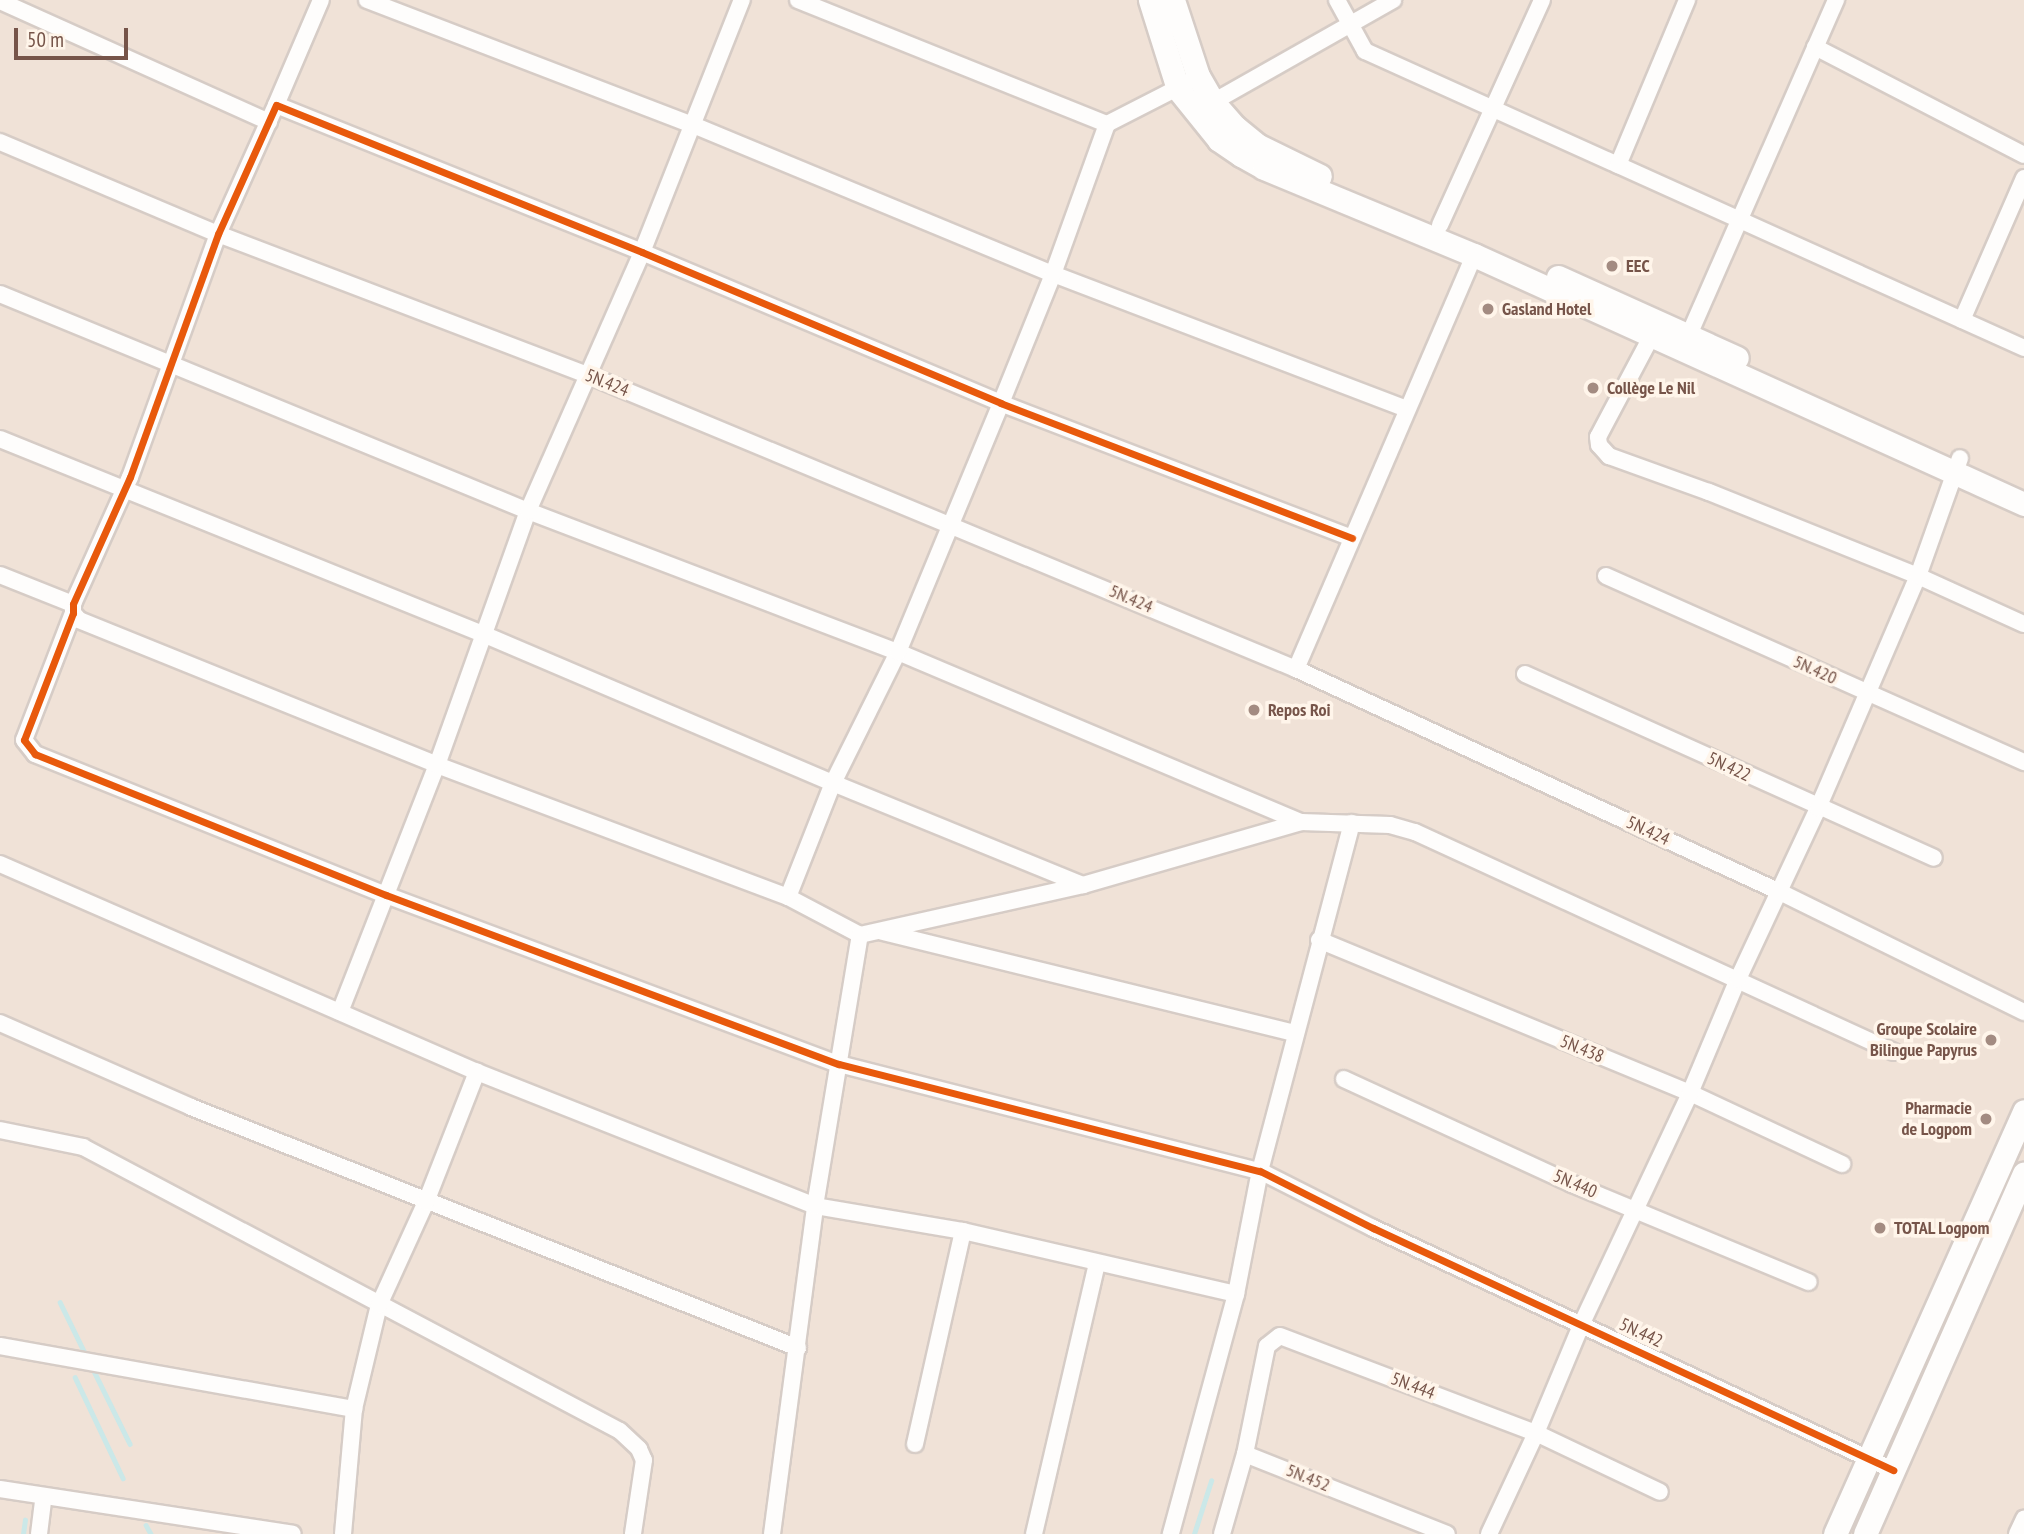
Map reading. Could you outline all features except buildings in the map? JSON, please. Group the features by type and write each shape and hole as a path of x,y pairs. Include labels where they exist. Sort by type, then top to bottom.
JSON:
{"main road":[{"path":"1150,0 1178,89 1219,140 1264,168 1474,255 1651,337 1686,343"},
{"path":"1173,0 1198,76 1213,102 1235,127 1257,145 1308,171 1440,225 1686,343 1957,465 2024,488"},
{"path":"1957,465 2024,504"},
{"path":"1835,1534 2024,1111"},
{"path":"1864,1534 2024,1173"}],"street":[{"path":"73,608 126,487 218,234 321,0"},
{"path":"367,0 693,125 1053,274 1407,409"},
{"path":"340,1012 436,765 528,511 642,252 742,0"},
{"path":"797,0 1107,124"},
{"path":"1337,0 1365,51 2024,348"},
{"path":"1213,102 1393,0"},
{"path":"1440,225 1542,0"},
{"path":"1618,166 1687,0"},
{"path":"1686,343 1836,0"},
{"path":"0,1 269,122"},
{"path":"1815,47 2024,155"},
{"path":"788,897 833,783 898,652 949,522 1001,403 1053,274 1107,124 1178,89 1198,76"},
{"path":"276,105 642,252 1001,403 1352,538"},
{"name":"5N.424","path":"0,142 218,234 588,375 949,522 1296,669 1780,892 2024,1012"},
{"path":"1962,320 2024,178"},
{"path":"1296,669 1474,255"},
{"path":"0,293 171,366 528,511 898,652 1301,822"},
{"path":"1651,337 1598,437 1599,444 1609,456 1709,492 1918,576 2024,624"},
{"path":"0,439 126,487 483,634 833,783 1083,885"},
{"path":"1489,1534 1536,1433 1582,1323 1637,1209 1738,979 1818,808 1918,576 1957,465"},
{"path":"0,575 73,608 79,620 436,765 788,897 860,934 1083,885 1301,822 1390,825 1415,832 1894,1052"},
{"name":"5N.420","path":"1606,576 2024,762"},
{"name":"5N.442","path":"73,608 24,740 27,747 36,754 386,895 839,1065 1260,1171 1373,1228 1582,1323 1893,1471"},
{"name":"5N.422","path":"1525,674 1934,858"},
{"path":"1171,1534 1236,1294 1260,1171 1352,823"},
{"path":"0,864 477,1072 815,1206 963,1231 1236,1294"},
{"path":"877,930 1295,1033"},
{"path":"772,1534 815,1206 860,934"},
{"name":"5N.438","path":"1319,940 1690,1093 1842,1164"},
{"path":"0,1023 191,1107 798,1348"},
{"path":"343,1534 354,1409 379,1305 426,1202 477,1072"},
{"name":"5N.440","path":"1344,1079 1572,1184 1809,1282"},
{"path":"0,1130 83,1147 630,1438 644,1460 633,1534"},
{"path":"915,1444 963,1231"},
{"path":"1034,1534 1097,1263"},
{"name":"5N.444","path":"1245,1454 1268,1346 1280,1336 1536,1433 1660,1492"},
{"path":"0,1346 354,1409"},
{"path":"1222,1534 1245,1454"},
{"name":"5N.452","path":"1245,1454 1447,1534"},
{"path":"0,1489 293,1534"},
{"path":"39,1534 44,1496"},
{"path":"2017,1534 2024,1519"}],"shaded area":[{"path":"0,0 2024,0 2024,1534 0,1534"}],"waterway":[{"path":"60,1302 87,1357"},
{"path":"91,1365 130,1444"},
{"path":"75,1377 123,1478"},
{"path":"1194,1534 1211,1481"},
{"path":"23,1534 25,1520"},
{"path":"146,1525 151,1534"}],"cycle path":[{"path":"1352,538 1001,403 642,252 276,105 218,234 130,477 73,604 73,613 24,740 35,754 386,895 839,1064 1260,1171 1373,1228 1893,1470"}],"place":[{"name":"EEC","path":"1612,266"},
{"name":"Gasland Hotel","path":"1488,309"},
{"name":"Collège Le Nil","path":"1593,388"},
{"name":"Repos Roi","path":"1254,710"},
{"name":"Groupe Scolaire Bilingue Papyrus","path":"1991,1040"},
{"name":"Pharmacie de Logpom","path":"1986,1119"},
{"name":"TOTAL Logpom","path":"1880,1228"}]}
